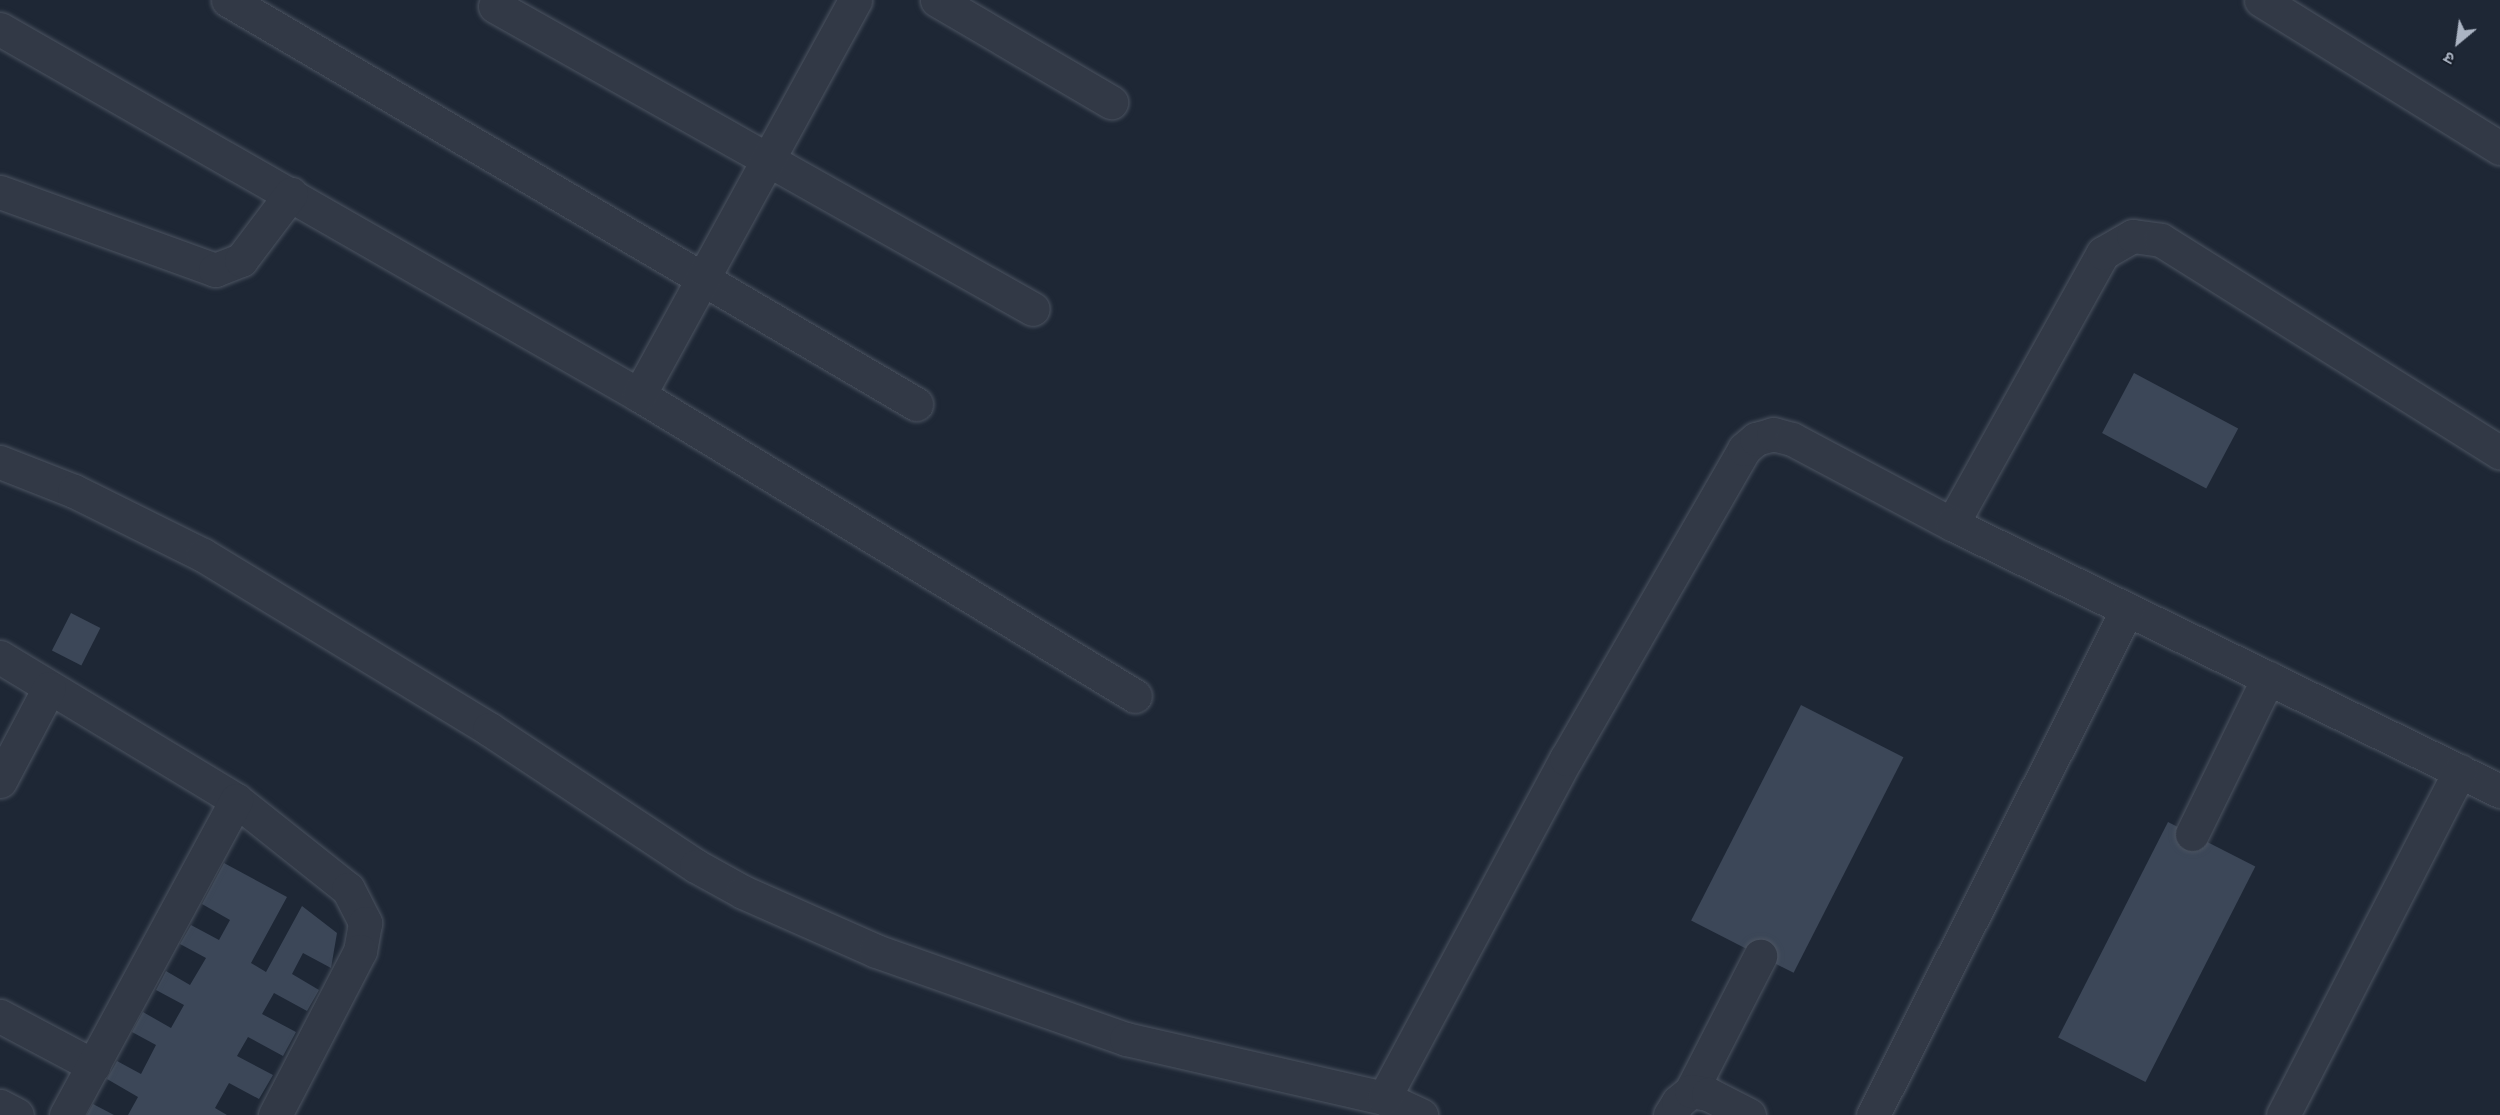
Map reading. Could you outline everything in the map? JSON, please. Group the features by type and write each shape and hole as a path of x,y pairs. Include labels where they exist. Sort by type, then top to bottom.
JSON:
{"street":[{"path":"228,0 916,404"},
{"path":"639,395 855,0"},
{"path":"937,0 1111,102"},
{"path":"2261,0 2500,148"},
{"path":"495,6 768,162 1033,309"},
{"path":"0,29 639,395 1135,696"},
{"path":"0,192 215,270 241,260 291,194"},
{"path":"1952,524 2103,253 2133,236 2161,240 2500,453"},
{"path":"1384,1098 1566,759 1744,449 1756,439 1773,434 1792,439 1952,524 2500,791"},
{"path":"0,462 74,491 203,555 489,729 696,866 743,891 876,951 1126,1039 1384,1098 1421,1115"},
{"path":"1873,1115 2127,610"},
{"path":"0,657 236,800 348,889 365,923 360,951 275,1115"},
{"path":"2192,834 2268,678"},
{"path":"0,781 49,688"},
{"path":"2283,1115 2460,771"},
{"path":"66,1115 236,800"},
{"path":"1680,1103 1760,956"},
{"path":"0,1016 94,1066"},
{"path":"1680,1103 1708,1094 1749,1115"},
{"path":"0,1106 17,1115"}],"building":[{"path":"2134,373 2238,428 2206,488 2102,433"},
{"path":"71,613 100,628 81,665 52,650"},
{"path":"1801,705 1903,757 1794,973 1691,921"},
{"path":"2168,822 2255,866 2145,1082 2058,1038"},
{"path":"224,863 287,897 251,963 266,972 302,906 337,933 331,968 303,953 292,974 319,990 307,1011 274,993 262,1014 296,1032 283,1056 248,1037 237,1056 273,1075 259,1099 229,1083 215,1108 227,1115 128,1115 138,1097 107,1079 117,1061 141,1074 156,1045 132,1032 143,1012 171,1028 184,1005 156,990 166,971 190,985 206,958 180,944 191,925 219,940 230,920 202,904"},
{"path":"93,1104 114,1115 87,1115"}]}
